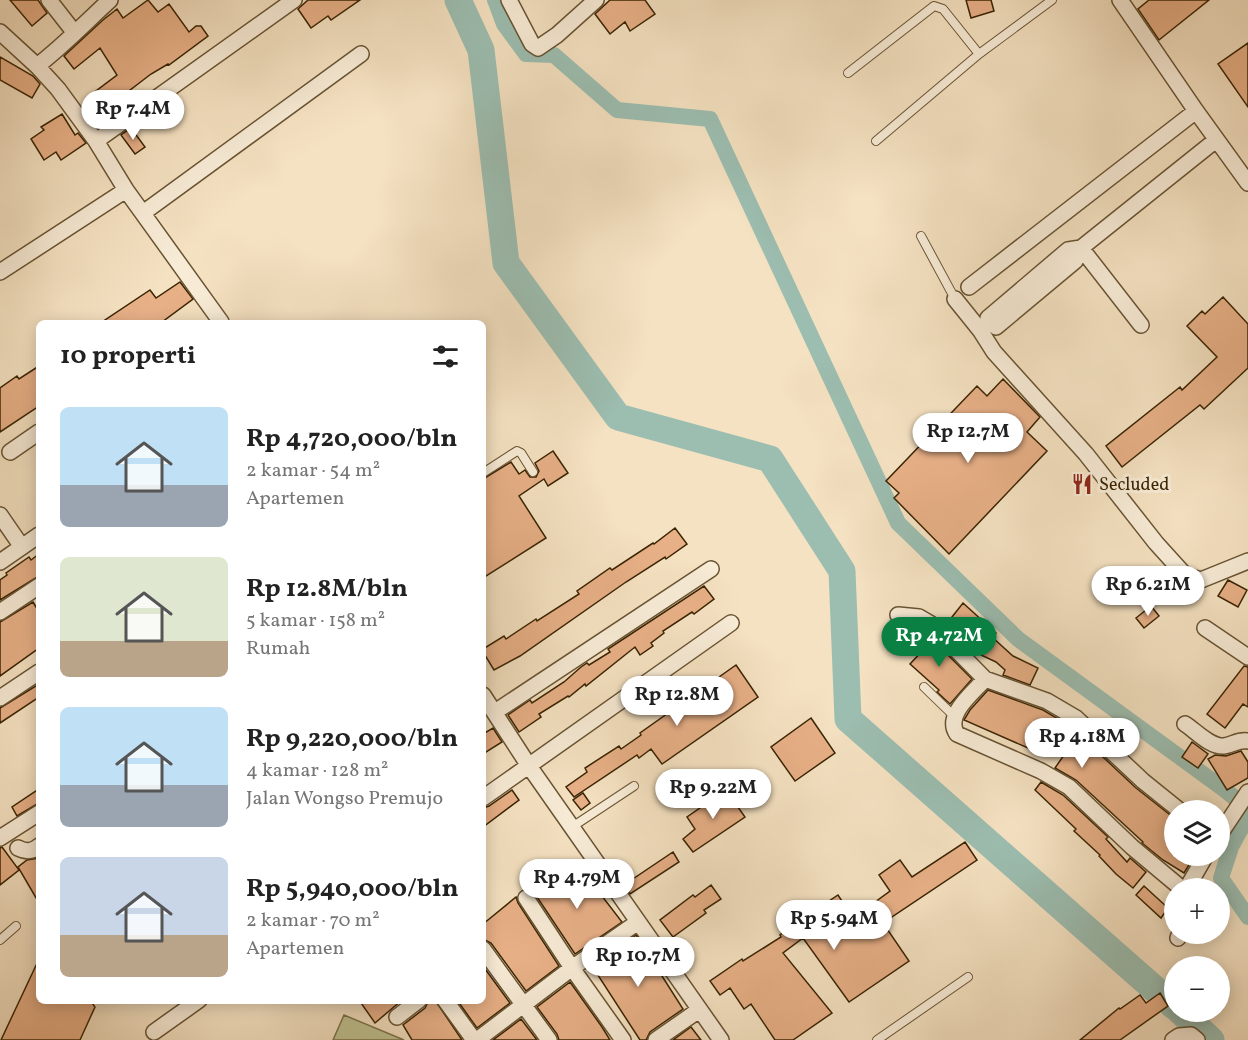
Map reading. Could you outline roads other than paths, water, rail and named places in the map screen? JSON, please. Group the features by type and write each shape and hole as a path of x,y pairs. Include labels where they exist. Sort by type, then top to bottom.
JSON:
{"street":[{"path":"49,0 74,32"},
{"path":"37,66 110,0"},
{"path":"96,141 294,0"},
{"path":"509,0 532,45 538,48 557,35 596,0"},
{"path":"1120,0 1248,183"},
{"path":"0,32 58,89 96,141 213,320"},
{"path":"143,213 361,54"},
{"path":"969,286 1196,111"},
{"path":"1081,248 1068,250 988,318 996,327 1075,261 1081,248 1216,140"},
{"path":"0,272 126,190"},
{"path":"1081,248 1142,325"},
{"path":"955,299 994,352 1086,454 1155,543 1185,575 1201,580 1248,561"},
{"path":"10,452 36,434"},
{"path":"0,515 22,547"},
{"path":"0,562 36,537"},
{"path":"495,712 711,569"},
{"path":"0,612 36,588"},
{"path":"898,615 919,617 931,624 985,679 1047,701 1076,718 1167,800"},
{"path":"486,796 730,624"},
{"path":"1205,628 1248,657"},
{"path":"0,698 36,674"},
{"path":"985,679 954,716 953,729 957,734 1041,771 1069,787 1132,847 1169,878"},
{"path":"486,700 529,766 721,1040"},
{"path":"1185,724 1214,744 1224,746 1241,740 1248,741"},
{"path":"1230,819 1248,792"},
{"path":"0,838 36,815"},
{"path":"18,848 25,851 36,848"},
{"path":"526,898 623,1040"},
{"path":"448,1004 475,1040 638,922"},
{"path":"486,953 549,1040"},
{"path":"154,1032 193,1004"},
{"path":"397,1017 414,1004"},
{"path":"656,1040 699,1010"},
{"path":"1173,1040 1179,1036 1191,1035 1197,1040"}],"lane":[{"path":"876,141 979,54 1052,0"},
{"path":"848,73 934,6 943,9 979,54"},
{"path":"921,236 955,299"},
{"path":"486,471 517,451 521,453 533,472"},
{"path":"924,687 954,716"},
{"path":"572,827 634,786"},
{"path":"0,940 16,926"},
{"path":"877,1040 968,977"}],"waterway":[{"path":"458,0 481,50 506,263 618,417 770,459 842,571 848,719 1164,997"},
{"path":"495,0 504,24 526,54 554,55 617,110 710,119 898,523 1018,639 1248,809"},
{"path":"1248,816 1231,847 1221,878 1248,917"},
{"path":"1192,1022 1211,1040"}],"place":[{"name":"Secluded","path":"1082,484"}]}
